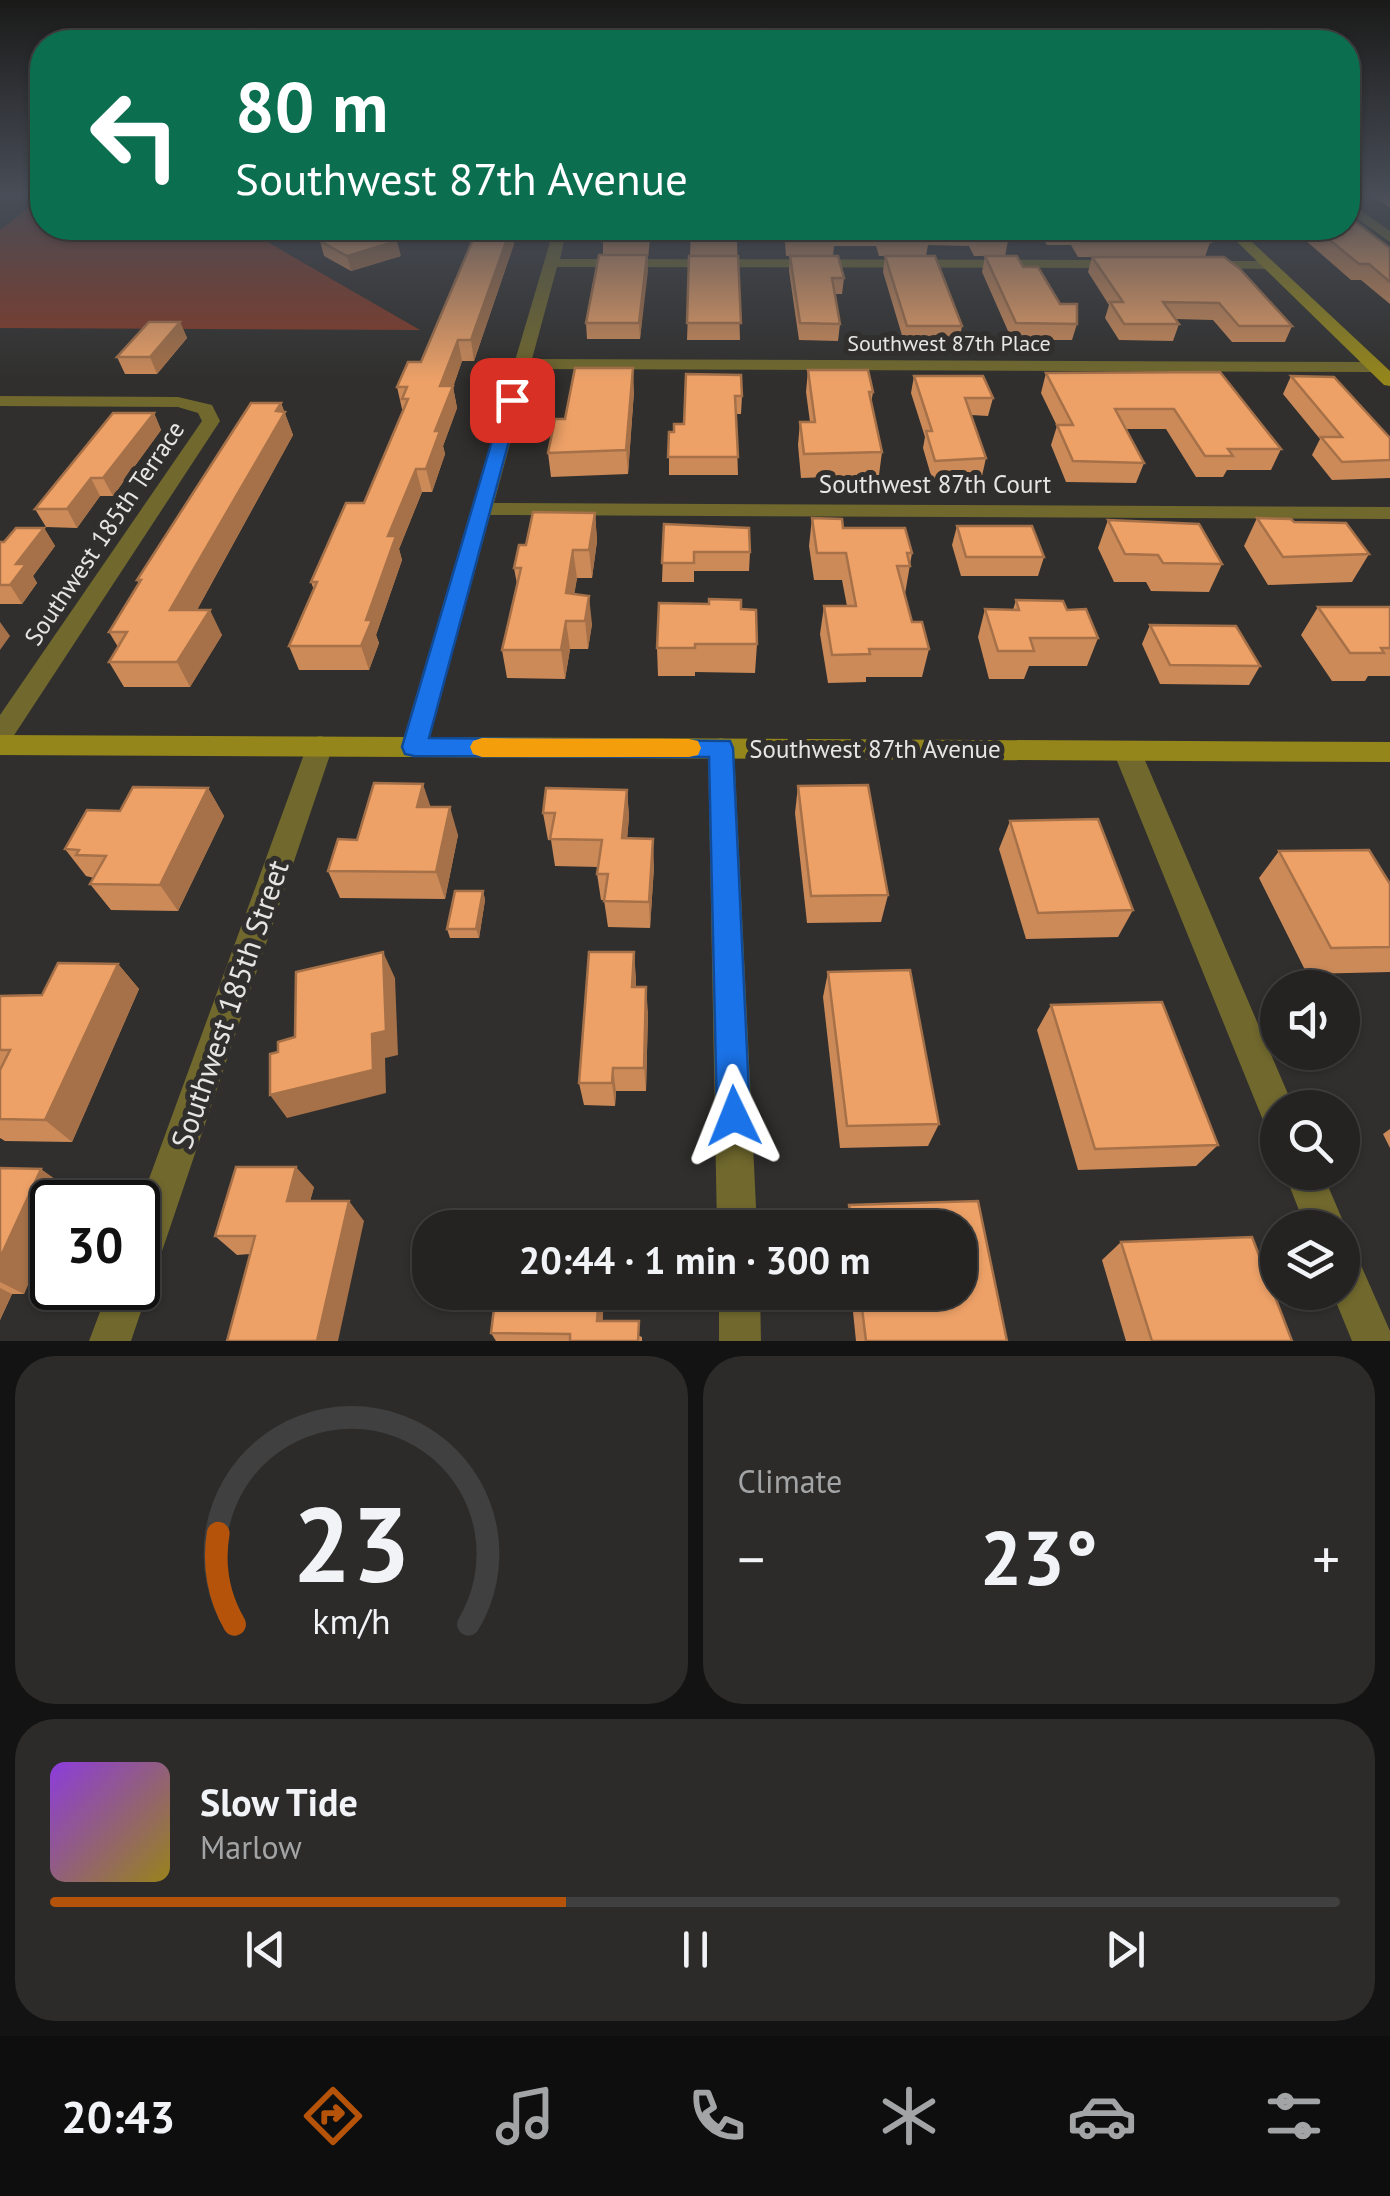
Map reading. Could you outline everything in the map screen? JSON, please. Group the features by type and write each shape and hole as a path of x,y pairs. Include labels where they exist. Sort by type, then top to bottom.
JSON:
{"street":[{"path":"414,747 553,256"},
{"path":"1259,256 1390,381"},
{"path":"551,263 1151,264"},
{"path":"1190,264 1269,265"},
{"name":"Southwest 87th Place","path":"522,364 1375,367"},
{"name":"Southwest 185th Terrace","path":"0,402 178,402 206,410 211,421 0,736"},
{"name":"Southwest 87th Court","path":"480,509 1390,513"},
{"name":"Southwest 87th Avenue","path":"0,745 1390,752"},
{"name":"Southwest 185th Street","path":"160,1200 320,746"},
{"path":"721,748 736,1210"},
{"path":"1127,751 1269,1090"},
{"path":"110,1341 121,1310"},
{"path":"739,1310 740,1341"},
{"path":"1360,1310 1373,1341"}],"shaded area":[{"path":"0,256 291,256 420,330 0,328"}],"building":[{"path":"466,256 501,256 471,340 458,340 440,386 453,386 435,431 440,431 426,469 416,469 388,536 396,536 366,620 372,620 361,646 289,646 317,582 311,582 346,503 364,503 408,399 402,399 407,387 397,387 408,362 421,362"},
{"path":"599,256 647,256 639,323 586,323"},
{"path":"689,256 738,256 741,323 687,323"},
{"path":"790,256 838,256 844,278 832,278 840,324 800,323"},
{"path":"885,256 935,256 962,326 907,326"},
{"path":"985,256 1017,256 1023,267 1038,267 1060,304 1077,304 1077,324 1016,323"},
{"path":"1349,256 1390,256 1390,282 1369,264 1359,264"},
{"path":"1092,257 1224,257 1292,326 1239,326 1219,303 1163,302 1179,324 1124,324 1110,302 1123,302"},
{"path":"149,322 180,322 150,357 117,357"},
{"path":"575,368 633,368 626,450 548,453 555,419 565,419"},
{"path":"808,370 868,370 882,452 804,454 800,422 815,422"},
{"path":"1220,372 1281,449 1228,449 1233,456 1205,456 1174,409 1115,409 1144,463 1073,461 1057,425 1073,425 1046,373"},
{"path":"686,374 741,375 742,396 735,396 738,457 668,457 669,432 674,432 674,424 684,424"},
{"path":"914,376 983,376 993,398 965,398 986,458 935,461 926,431 932,431"},
{"path":"1291,376 1334,377 1390,438 1390,460 1342,462 1321,437 1342,437"},
{"path":"251,403 281,403 276,411 285,412 170,610 210,610 177,662 109,662 127,632 109,632 141,580 137,580"},
{"path":"113,413 154,413 103,478 91,478 67,509 35,509"},
{"path":"533,512 595,513 589,550 573,550 566,593 589,596 585,621 566,621 561,650 502,650 521,568 514,568 519,545 526,545"},
{"path":"812,518 842,519 843,528 905,528 912,553 907,553 910,566 897,566 912,622 922,622 929,649 869,649 870,654 832,655 824,606 856,606 846,553 817,553"},
{"path":"1257,518 1346,523 1369,554 1283,557"},
{"path":"1108,520 1199,524 1222,564 1163,563 1158,555 1125,554"},
{"path":"664,524 749,528 750,552 694,552 694,563 662,563"},
{"path":"957,526 1032,526 1044,557 966,557"},
{"path":"16,528 44,528 16,564 26,564 10,585 0,585 0,542"},
{"path":"709,599 741,600 741,609 756,610 757,644 657,648 659,603 709,604"},
{"path":"1016,600 1063,601 1067,610 1086,609 1098,638 1030,638 1034,651 998,651 985,609 1019,610"},
{"path":"1318,607 1390,607 1390,648 1381,648 1384,653 1350,653"},
{"path":"1150,625 1236,626 1260,666 1170,665"},
{"path":"374,783 423,784 417,807 450,807 436,872 328,871 338,839 357,840"},
{"path":"868,785 888,895 811,896 798,786"},
{"path":"133,787 208,788 160,885 90,884 106,856 76,855 79,850 65,849 87,810 120,811"},
{"path":"546,788 627,790 622,838 653,839 649,902 604,901 608,874 597,874 602,840 550,839 555,813 543,813"},
{"path":"1098,819 1133,910 1038,913 1010,821"},
{"path":"1369,850 1390,884 1390,947 1331,948 1279,851"},
{"path":"455,891 483,891 476,929 447,929"},
{"path":"383,952 386,1031 372,1034 373,1070 270,1095 270,1054 278,1052 278,1042 295,1037 296,972"},
{"path":"589,952 634,952 632,987 646,987 644,1068 613,1068 612,1083 579,1083"},
{"path":"58,963 118,964 45,1120 0,1119 0,1070 10,1050 0,1050 0,996 42,995"},
{"path":"910,970 939,1124 847,1126 828,972"},
{"path":"1162,1002 1218,1145 1095,1149 1051,1005"},
{"path":"236,1167 296,1167 287,1201 349,1201 317,1341 227,1341 255,1236 215,1236"},
{"path":"0,1168 41,1169 36,1180 30,1180 30,1193 0,1258"},
{"path":"978,1201 1007,1341 866,1341 862,1310 977,1310 977,1210 850,1210 849,1205"},
{"path":"1252,1237 1260,1258 1260,1310 1280,1310 1292,1341 1152,1341 1121,1242"},
{"path":"494,1310 598,1310 597,1321 639,1321 638,1341 570,1341 570,1334 491,1333"}],"slow traffic":[{"path":"482,747 689,748"}],"route":[{"path":"512,400 414,747 721,748 734,1116"}]}
